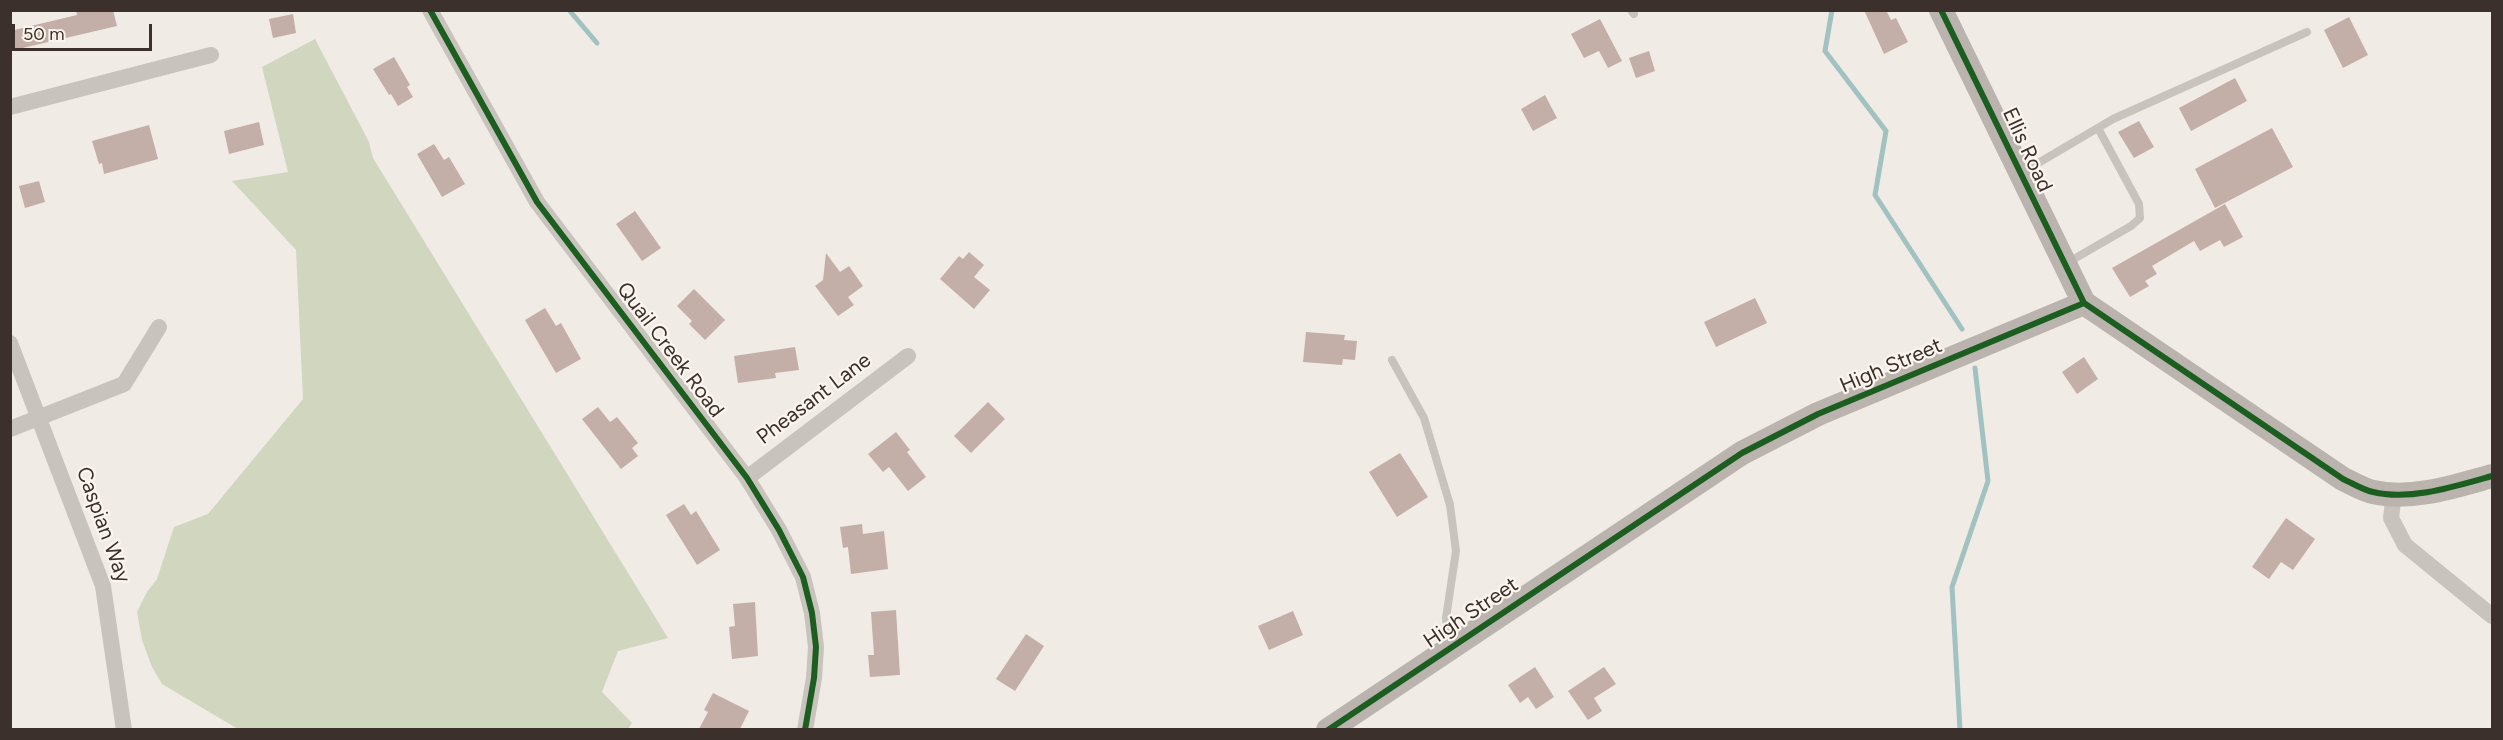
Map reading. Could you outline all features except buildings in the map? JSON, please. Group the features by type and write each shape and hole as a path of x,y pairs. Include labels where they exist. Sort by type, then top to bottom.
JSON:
{"street":[{"name":"Quail Creek Road","path":"430,10 537,202 747,478 779,530 803,577 812,614 816,647 814,678 805,729"},
{"name":"Ellis Road","path":"1941,10 2084,303"},
{"path":"10,107 211,55"},
{"path":"2084,303 2343,479 2373,492 2394,494 2447,488 2493,476"},
{"name":"High Street","path":"1328,729 1742,453 1818,414 2084,303"},
{"path":"10,429 124,384 159,327"},
{"name":"Caspian Way","path":"10,343 104,586 123,729"},
{"name":"Pheasant Lane","path":"747,478 908,356"},
{"path":"2394,494 2391,518 2405,545 2493,616"}],"lane":[{"path":"2020,174 2098,128 2203,77 2307,32"},
{"path":"2064,265 2131,226 2140,218 2139,204 2098,128"},
{"path":"1392,360 1424,418 1450,505 1456,551 1446,618 1450,648"}],"green space":[{"path":"315,39 369,142 373,158 668,638 618,651 602,692 632,723 628,729 238,729 162,684 152,667 142,640 137,612 147,592 157,579 174,527 208,514 303,399 296,250 232,181 288,172 262,67"}],"waterway":[{"path":"569,10 597,43"},
{"path":"1832,10 1825,51 1886,131 1875,195 1962,329"},
{"path":"1960,730 1952,587 1988,481 1975,368"}],"cycle path":[{"path":"430,10 537,202 747,478 779,530 803,577 812,613 816,647 814,678 805,730"},
{"path":"1941,10 2084,303 2343,479 2361,488 2388,494 2418,494 2492,476"},
{"path":"1328,730 1742,453 1818,414 2084,303"}]}
